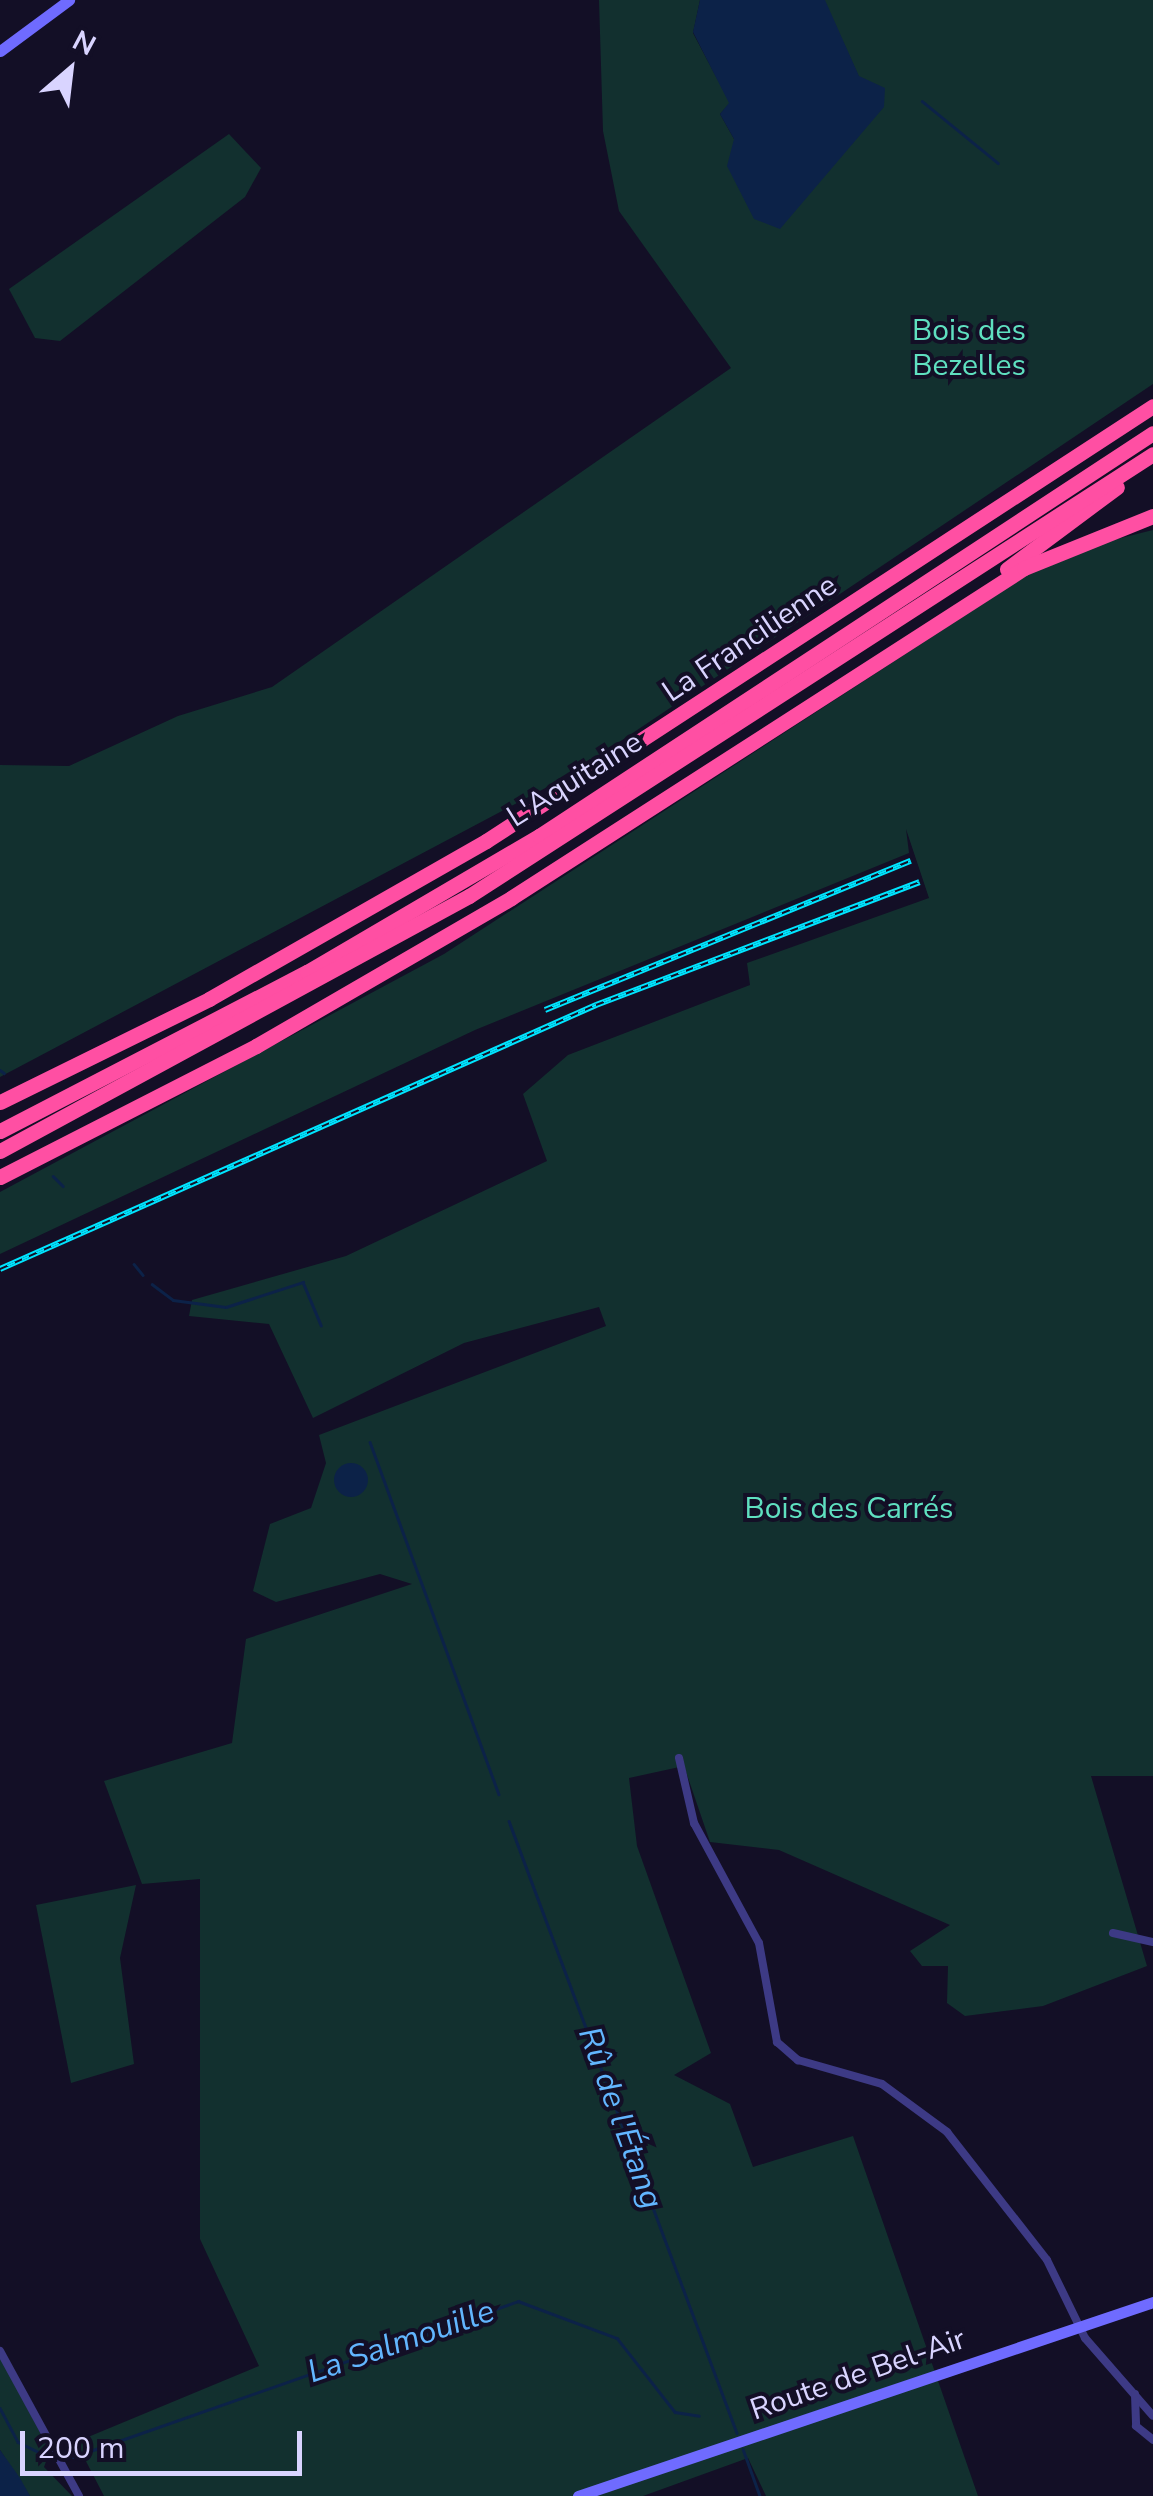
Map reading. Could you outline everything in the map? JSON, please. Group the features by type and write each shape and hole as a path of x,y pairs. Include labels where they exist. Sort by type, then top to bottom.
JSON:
{"highway":[{"name":"La Francilienne","path":"0,1102 208,999 486,841 1153,406"},
{"name":"L'Aquitaine","path":"0,1131 273,990 539,836 1153,433"},
{"name":"L'Aquitaine","path":"0,1151 470,896 1153,454"},
{"path":"969,600 1153,462"},
{"path":"0,1177 256,1046 484,914 969,600 1054,551 1153,516"}],"main road":[{"path":"0,52 69,0"},
{"name":"Route de Bel-Air","path":"578,2496 1153,2302"}],"street":[{"path":"679,1758 694,1823 760,1943 777,2042 798,2060 882,2084 934,2120 1047,2260 1078,2328 1153,2416"},
{"path":"1114,1933 1153,1942"},
{"path":"0,2352 79,2496"},
{"path":"1135,2394 1136,2426 1153,2440"}],"green space":[{"name":"Bois des Bezelles","path":"599,0 700,0 693,33 730,103 720,114 734,139 859,77 824,0 1153,0 1153,384 570,775 0,1077 0,765 69,766 178,716 272,687 731,368 619,211 603,131"},
{"path":"229,134 261,168 245,197 60,341 35,338 9,289"},
{"name":"Bois des Carrés","path":"1153,530 1153,1776 1091,1776 1147,1966 1043,2006 965,2016 947,2003 948,1966 922,1966 910,1951 950,1925 779,1850 710,1842 684,1766 629,1778 637,1846 711,2053 674,2075 730,2104 753,2167 853,2136 978,2496 766,2496 748,2458 643,2496 104,2496 76,2442 259,2366 200,2239 200,1879 142,1884 104,1781 232,1743 246,1639 412,1584 380,1574 276,1602 253,1591 270,1524 311,1508 326,1463 319,1435 606,1326 599,1307 464,1343 313,1418 269,1324 189,1316 192,1300 346,1256 547,1161 523,1094 568,1055 750,985 747,963 929,898 906,829 909,853 475,1030 0,1254 0,1192 444,954 1061,553"},
{"path":"136,1885 120,1958 134,2064 71,2083 36,1905"},
{"path":"0,2357 50,2451 44,2467 72,2496 30,2496 0,2450"}],"water":[{"path":"700,0 825,0 859,76 885,88 884,107 780,229 754,219 727,166 734,139 720,114 729,103 693,32"},
{"path":"351,1463 363,1468 368,1480 363,1492 351,1497 339,1492 334,1480 339,1468"},
{"path":"0,2450 20,2478 30,2496 0,2496"}],"waterway":[{"path":"922,101 998,163"},
{"path":"0,1070 4,1073"},
{"path":"53,1176 63,1186"},
{"name":"Rû de l'Étang","path":"134,1264 143,1275"},
{"name":"Rû de l'Étang","path":"152,1284 173,1300 226,1307 303,1282 321,1325"},
{"name":"Rû de l'Étang","path":"370,1442 499,1794"},
{"name":"Rû de l'Étang","path":"509,1821 737,2433"},
{"name":"La Salmouille","path":"73,2457 518,2301 617,2338 675,2412 699,2416"},
{"name":"La Salmouille","path":"0,2408 18,2442 47,2456"},
{"name":"La Salmouille","path":"743,2449 760,2496"}],"railway":[{"path":"545,1010 911,861"},
{"path":"0,1269 596,1005 919,882"}]}
